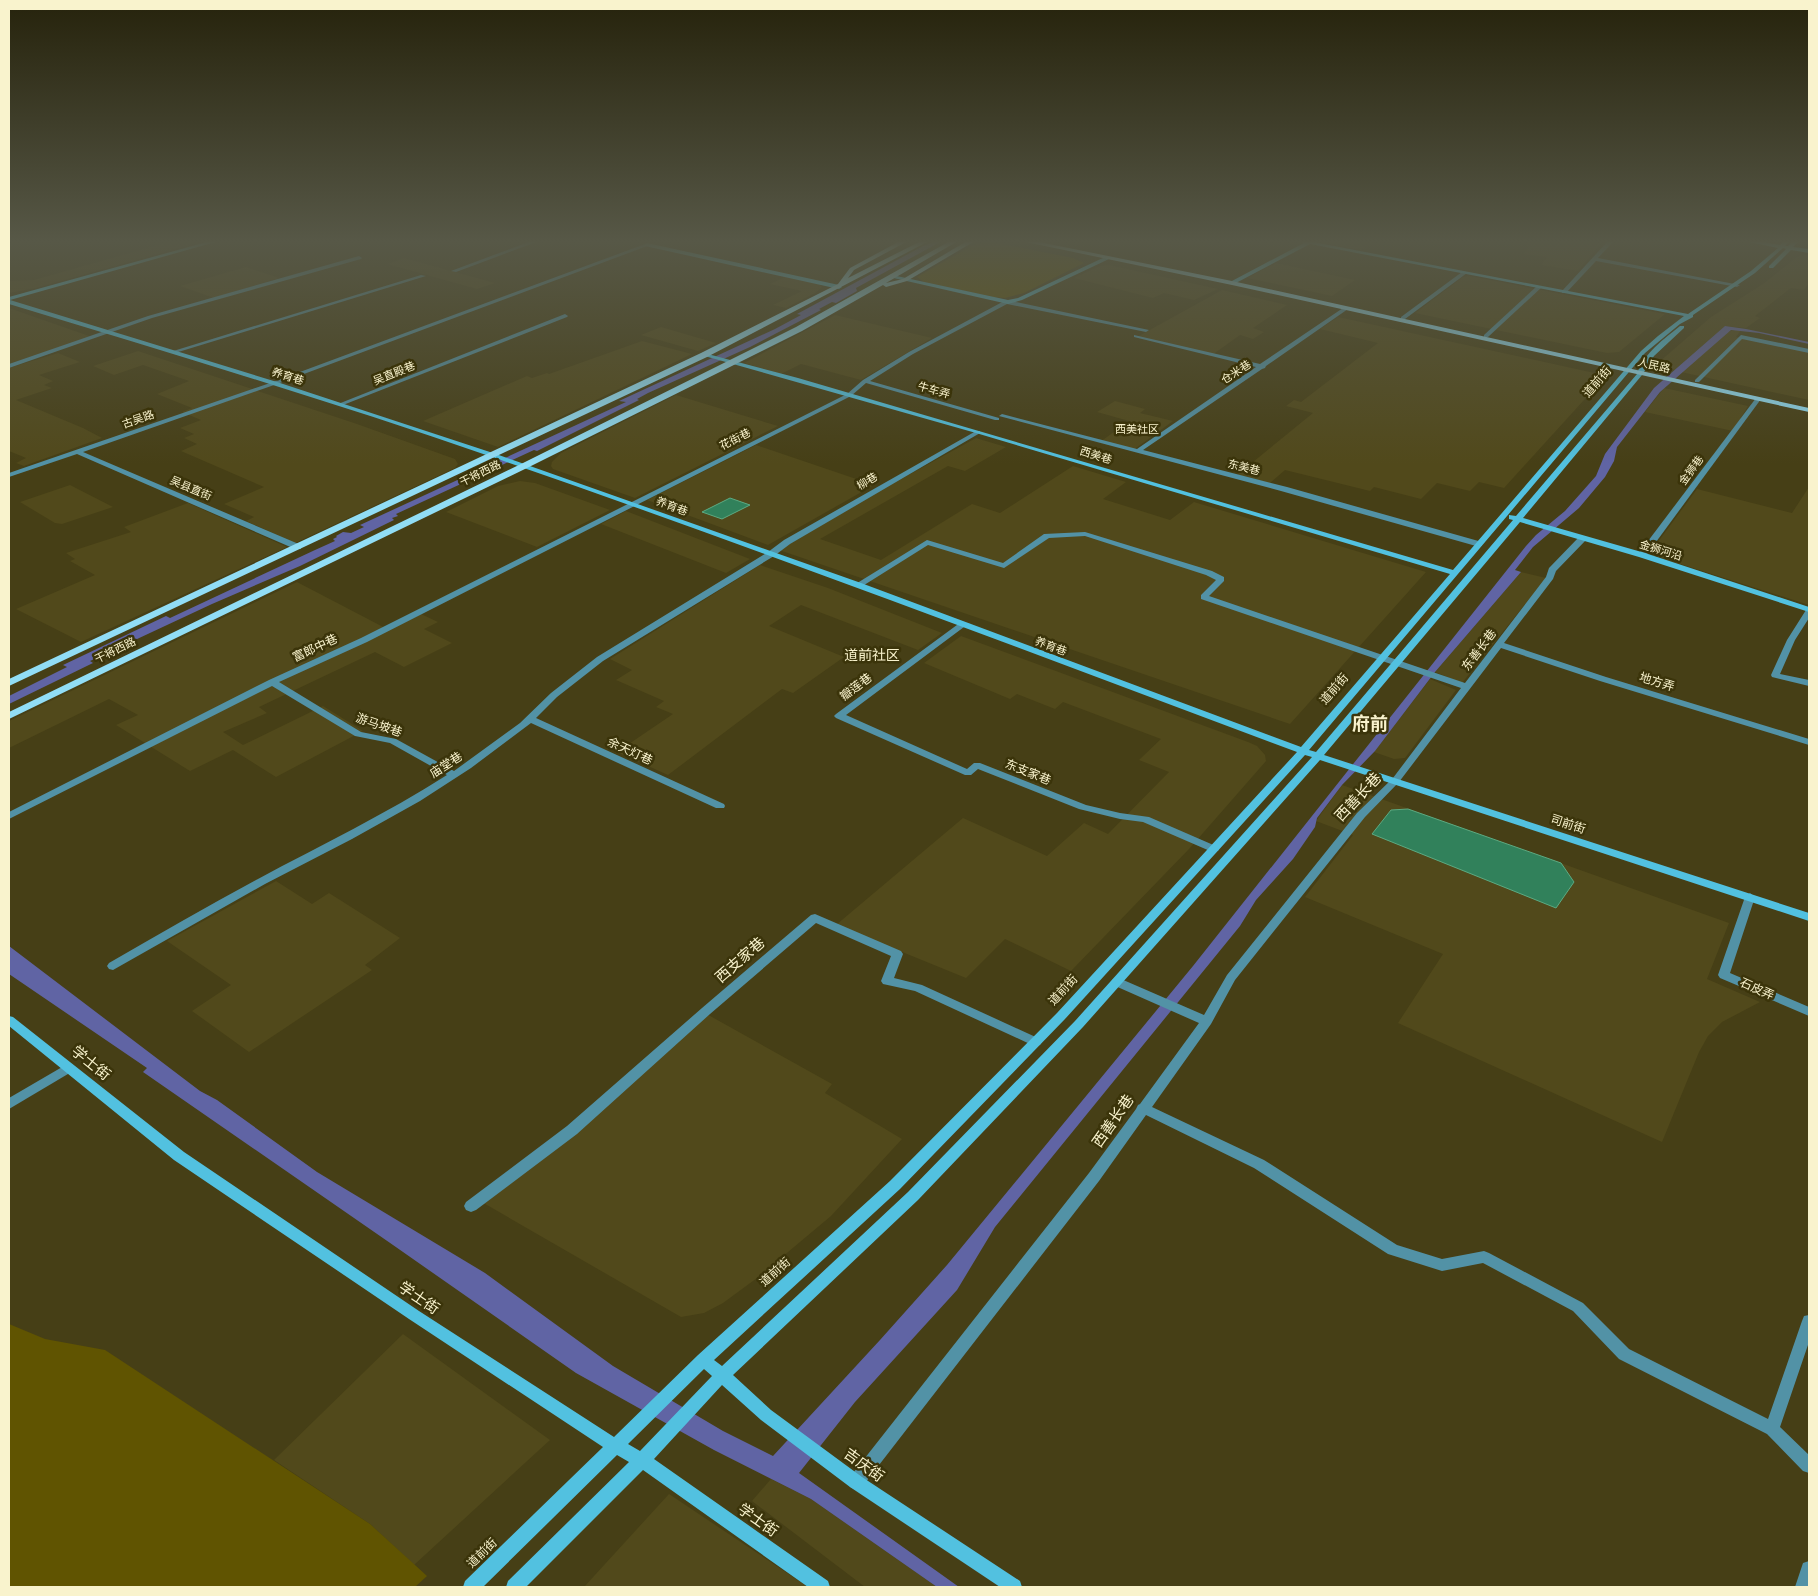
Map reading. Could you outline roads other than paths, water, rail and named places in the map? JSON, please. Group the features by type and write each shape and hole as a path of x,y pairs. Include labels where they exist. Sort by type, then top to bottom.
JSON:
{"main road":[{"name":"养育巷","path":"56,315 341,404 632,503 1318,756"},
{"name":"干将西路","path":"9,683 497,456 707,356 783,315"},
{"name":"干将西路","path":"9,716 727,361 824,315"},
{"name":"人民路","path":"1376,315 1809,405"},
{"name":"人民路","path":"1391,315 1629,369"},
{"name":"道前街","path":"471,1587 703,1360 895,1185 1036,1042 1303,751 1629,369 1659,337 1687,315"},
{"path":"1690,315 1697,317"},
{"path":"514,1587 642,1460 722,1375 913,1196 1117,982 1318,756 1664,343 1697,317"},
{"name":"西美巷","path":"707,356 978,432 1454,573"},
{"name":"人民路","path":"1691,382 1809,410"},
{"name":"金狮河沿","path":"1505,515 1642,555 1809,611"},
{"name":"司前街","path":"1318,756 1809,917"},
{"name":"学士街","path":"9,1020 179,1156 414,1315 615,1446 642,1460 822,1587"},
{"name":"吉庆街","path":"703,1360 766,1415 856,1482 1014,1587"}],"street":[{"path":"9,366 159,315"},
{"path":"172,352 293,315"},
{"name":"古吴路","path":"9,475 76,450 275,384 461,315"},
{"name":"花街巷","path":"632,503 849,395 865,381 911,353 981,315"},
{"path":"1073,315 1146,330"},
{"name":"仓米巷","path":"1138,451 1201,406 1263,367 1336,315"},
{"path":"1403,318 1406,315"},
{"path":"1486,336 1508,315"},
{"name":"吴直殿巷","path":"341,404 565,316"},
{"path":"1136,336 1263,367"},
{"path":"1691,382 1741,336 1809,351"},
{"name":"牛车弄","path":"865,381 999,418"},
{"name":"金狮巷","path":"1642,555 1758,399"},
{"name":"东美巷","path":"999,418 1138,451 1284,489 1480,544"},
{"name":"柳巷","path":"771,554 787,542 978,432"},
{"name":"吴县直街","path":"76,450 298,547"},
{"name":"富郎中巷","path":"9,816 272,682 364,640 632,503"},
{"path":"858,585 928,542 1004,566 1047,536 1085,534 1209,573 1221,579 1204,597 1466,687"},
{"name":"东善长巷","path":"1396,780 1550,577 1552,570 1583,538"},
{"name":"庙堂巷","path":"114,966 262,882 348,837 454,775 523,725 554,695 600,659 771,554"},
{"path":"1809,611 1791,640 1775,675 1809,683"},
{"name":"瓣莲巷","path":"839,716 962,625"},
{"name":"地方弄","path":"1499,644 1603,679 1809,742"},
{"name":"游马坡巷","path":"272,682 358,734 393,741 454,775"},
{"name":"东支家巷","path":"839,716 968,773 977,765 1083,807 1120,816 1145,819 1214,849"},
{"name":"余天灯巷","path":"530,719 720,806"},
{"name":"西善长巷","path":"856,1482 1094,1177 1206,1021 1231,978 1361,815 1396,780"},
{"name":"石皮弄","path":"1750,897 1724,974 1809,1012"},
{"name":"西支家巷","path":"471,1206 572,1130 814,918 897,954 888,981 918,988 1036,1042"},
{"path":"1117,982 1206,1021"},
{"path":"9,1104 69,1068"},
{"path":"1142,1108 1259,1164 1393,1250 1442,1265 1484,1257 1578,1307 1624,1354 1772,1429 1809,1466"},
{"path":"1772,1429 1809,1321"},
{"path":"1803,1587 1809,1569"}],"water":[{"path":"800,315 810,315 750,347 648,393 637,399 639,400 537,451 534,450 396,514 398,516 392,518 394,520 300,566 212,604 90,661 93,663 9,704 9,696 67,667 63,665 166,616 170,618 335,541 333,539 343,532 351,533 364,527 360,525 626,402 619,401 775,329"},
{"path":"1725,326 1809,342 1809,344 1759,333 1731,330 1660,392 1617,447 1614,461 1605,477 1579,508 1533,547 1515,570 1521,572 1435,672 1375,751 1342,785 1317,818 1315,827 1293,859 1256,900 1240,926 995,1227 957,1290 855,1402 799,1473 959,1587 937,1587 811,1499 714,1450 576,1373 143,1072 147,1068 9,974 9,946 200,1091 217,1100 317,1172 485,1273 613,1366 723,1431 773,1456 947,1265 1193,966 1526,546 1536,535 1565,511 1596,476 1605,454 1654,388"}],"district":[{"name":"西美社区","path":"1137,429"},
{"name":"道前社区","path":"872,655"},
{"name":"府前","path":"1370,724"}]}
